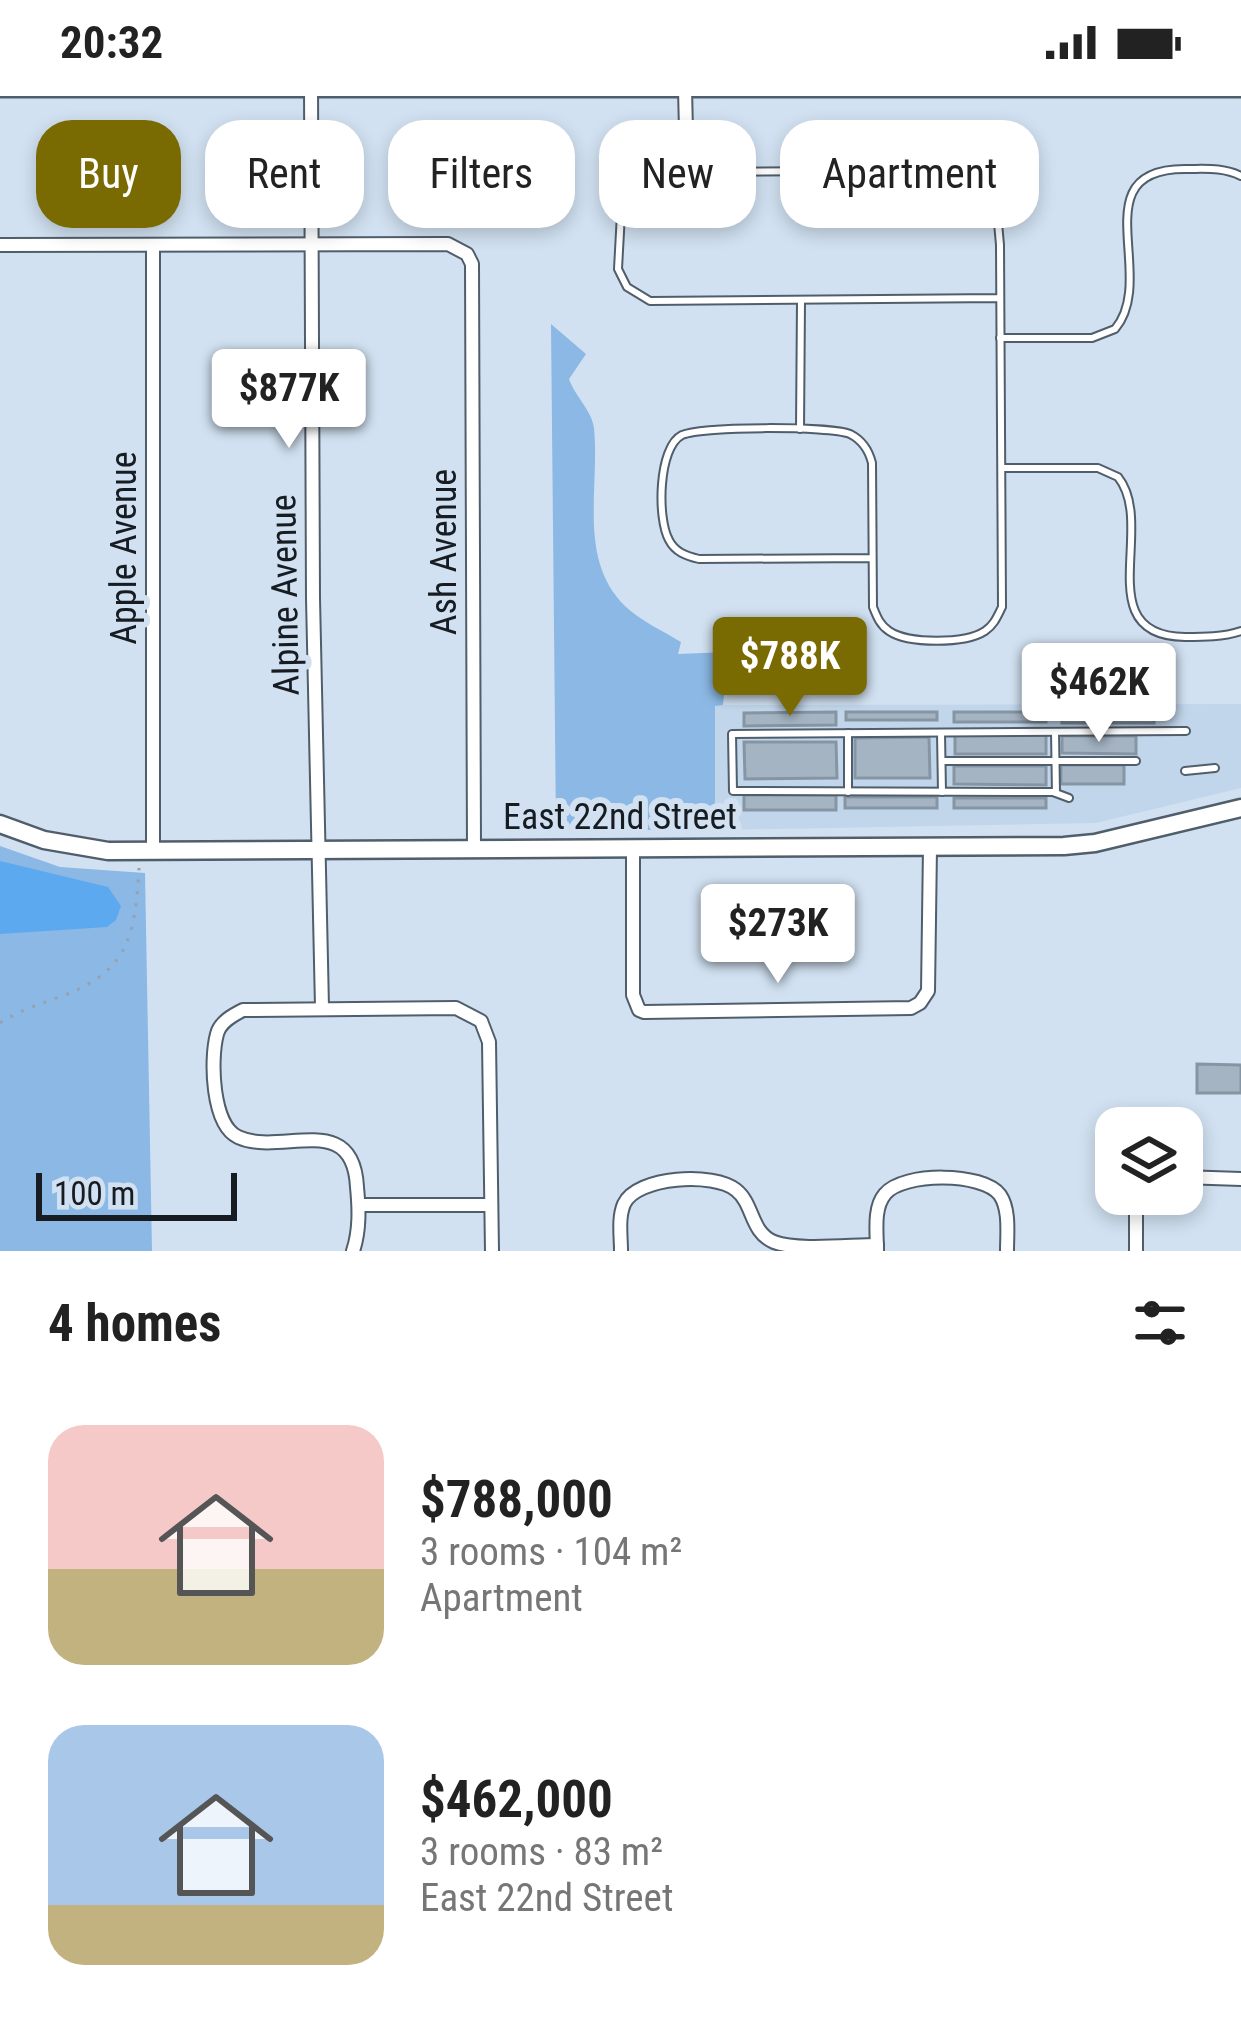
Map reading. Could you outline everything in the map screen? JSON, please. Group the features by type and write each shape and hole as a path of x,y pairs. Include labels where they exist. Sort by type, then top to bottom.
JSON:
{"street":[{"name":"Alpine Avenue","path":"311,86 313,598 322,1007"},
{"path":"0,88 1241,88"},
{"path":"686,89 686,120"},
{"path":"0,245 313,244"},
{"name":"Ash Avenue","path":"313,244 448,244 467,254 472,264 474,850"},
{"name":"Apple Avenue","path":"146,851 153,245"},
{"name":"East 22nd Street","path":"0,824 68,844 146,851 930,847 1095,843 1241,808"},
{"path":"633,850 633,995 644,1012 911,1008 928,991 930,847"},
{"path":"353,1251 358,1231 353,1161 337,1144 243,1139 223,1125 217,1112 217,1033 231,1016 251,1008 456,1009 481,1021 489,1042 492,1251"},
{"path":"1203,1178 1241,1179"},
{"path":"621,1251 621,1217 632,1193 651,1182 719,1181 738,1190 759,1231 776,1243 877,1248 879,1206 893,1186 916,1179 985,1183 1006,1208 1007,1251"},
{"path":"358,1205 490,1205"},
{"path":"1136,1215 1136,1251"}],"lane":[{"path":"1000,338 1092,338 1115,329 1129,302 1128,202 1137,182 1165,169 1223,169 1241,176"},
{"path":"756,172 976,173 994,189 999,207 1001,607 993,624 982,633 962,638 890,632 873,607 872,558 869,452 845,432 700,430 677,438 664,463 666,536 676,550 699,559 872,558"},
{"path":"620,228 618,269 627,287 650,301 1000,298"},
{"path":"800,429 801,301"},
{"path":"1001,468 1098,468 1118,477 1130,500 1131,599 1140,622 1154,632 1176,637 1241,631"},
{"path":"1070,798 1055,793 734,791 732,734 1186,731"},
{"path":"1055,732 1055,793"},
{"path":"848,733 848,792"},
{"path":"941,733 942,792"},
{"path":"942,761 1136,761"},
{"path":"1185,771 1215,768"}],"path":[{"path":"0,1023 88,986 113,968 131,934 146,851"}],"shaded area":[{"path":"551,324 586,354 569,379 594,428 596,546 611,588 632,612 681,642 678,654 728,652 723,705 715,706 715,830 556,830"},
{"path":"1241,704 1241,788 1096,823 715,830 715,705"},
{"path":"0,846 60,867 145,873 152,1251 0,1251"},
{"path":"0,861 108,887 121,906 116,920 107,927 0,934"}],"building":[{"path":"1062,710 1154,711 1154,723 1062,723"},
{"path":"836,712 836,725 744,726 744,713"},
{"path":"846,712 937,712 937,720 846,720"},
{"path":"954,712 1046,712 1046,722 954,722"},
{"path":"955,735 1046,735 1046,754 955,754"},
{"path":"1062,736 1136,736 1136,754 1062,753"},
{"path":"929,737 930,778 855,778 855,738"},
{"path":"744,742 836,742 837,778 745,779"},
{"path":"1061,765 1124,765 1124,784 1061,784"},
{"path":"954,766 1046,766 1046,785 954,784"},
{"path":"744,795 836,795 836,810 744,810"},
{"path":"845,797 937,797 937,808 845,808"},
{"path":"954,798 1046,798 1046,808 954,808"},
{"path":"1197,1064 1241,1065 1241,1093 1197,1093"}]}
